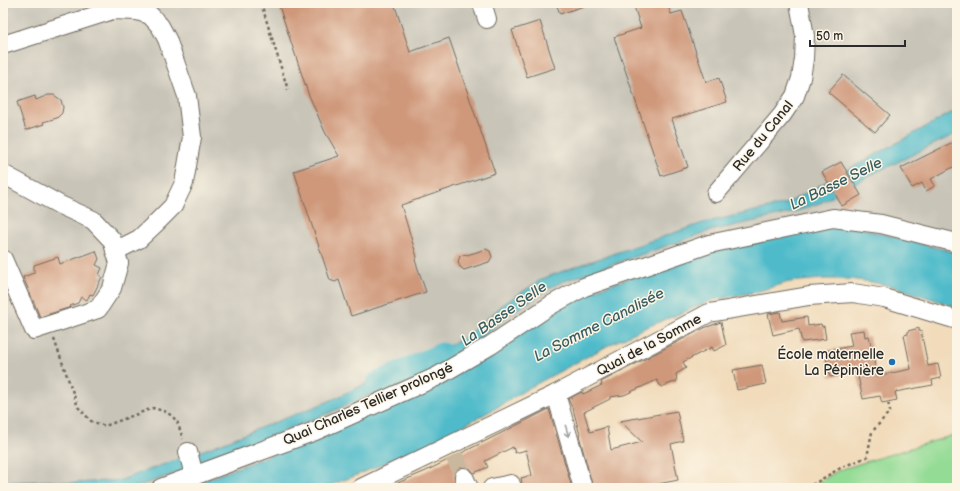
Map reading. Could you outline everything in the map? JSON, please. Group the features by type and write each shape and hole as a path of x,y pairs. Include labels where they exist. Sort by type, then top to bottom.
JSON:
{"street":[{"name":"Rue du Canal","path":"716,193 782,115 795,96 801,78 805,36 799,3"},
{"path":"3,44 113,10 137,11 150,15 160,26 168,40 187,96 192,137 184,183 173,206 156,223 139,238 115,251"},
{"path":"3,174 60,205 93,220 112,240 119,263 112,288 98,309 34,330 3,259"},
{"name":"Quai Charles Tellier prolongé","path":"161,488 315,431 436,377 491,345 551,305 584,287 709,244 833,218 881,224 957,244"},
{"name":"Quai de la Somme","path":"361,488 451,451 709,313 809,296 853,293 884,298 957,320"},
{"path":"556,394 583,488"},
{"path":"188,452 194,475"},
{"path":"492,488 511,484"}],"path":[{"path":"261,3 288,90"},
{"path":"49,325 78,407 91,421 105,426 153,408 167,412 177,421 188,452"},
{"path":"807,488 842,467 866,457 872,432 890,411 888,402"}],"shaded area":[{"path":"3,3 957,3 957,287 826,240 208,488 3,488"}],"green space":[{"path":"957,434 957,488 810,488 839,470"}],"water":[{"path":"957,112 957,133 873,174 820,203 791,213 710,231 564,281 551,287 508,315 473,345 417,373 412,364 464,338 504,304 542,279 703,223 786,204 951,113"},
{"name":"La Somme Canalisée","path":"838,226 859,228 957,253 957,307 895,287 871,282 849,279 822,279 789,282 756,292 713,300 642,329 527,389 496,408 431,443 360,474 323,488 185,488 273,454 560,301 713,251"},
{"path":"405,367 411,375 405,379 329,413 197,465 196,453 327,402"},
{"path":"184,457 185,470 133,488 3,488 3,482 49,481 76,483 121,480"}],"building":[{"path":"278,3 394,3 410,52 449,38 495,173 401,205 417,257 415,260 426,292 351,316 339,280 335,282 330,280 294,171 339,156 325,132 308,93"},
{"path":"556,3 587,3 587,5 560,14"},
{"path":"633,3 667,3 671,14 682,11 706,82 719,78 727,102 672,119 688,167 661,176 614,37 641,28"},
{"path":"540,21 555,68 527,77 512,30"},
{"path":"843,75 890,115 875,132 828,92"},
{"path":"48,95 54,95 61,100 63,107 62,113 57,118 43,122 44,124 26,130 17,102 35,96 36,100"},
{"path":"957,140 957,165 931,179 935,186 926,191 922,183 912,188 901,168"},
{"path":"841,162 861,195 842,206 822,172"},
{"path":"486,249 490,251 492,257 489,262 464,270 460,267 458,262 460,256"},
{"path":"96,251 99,259 96,265 102,268 99,275 102,277 93,295 90,294 87,300 81,297 78,303 70,306 71,307 40,317 23,277 34,273 34,265 58,257 60,264"},
{"path":"780,312 782,321 807,317 808,326 821,324 822,327 824,326 826,339 802,342 799,329 773,335 768,314"},
{"path":"721,322 726,345 714,351 712,347 683,362 686,368 676,374 677,381 661,387 657,380 624,395 610,397 610,399 584,412 590,432 607,427 611,450 642,442 620,421 677,411 683,441 671,444 678,480 638,488 593,488 573,409 568,399 602,385 601,382 704,328"},
{"path":"919,328 919,331 921,331 928,366 938,364 941,378 932,380 933,385 895,392 897,400 882,403 880,396 863,399 857,372 830,377 825,351 852,346 849,332 864,330 865,337 869,336 877,376 911,369 904,335 908,334 908,331"},
{"path":"762,365 766,384 737,390 733,370"},
{"path":"549,409 572,488 523,488 521,478 532,475 526,450 515,453 513,447 485,461 488,467 474,473 470,468 459,468 455,471 454,476 456,485 449,488 386,488 426,471"}],"waterway":[{"name":"La Basse Selle","path":"378,383 442,354"}],"tunnel":[{"path":"454,456 464,477"}],"place":[{"name":"École maternelle La Pépinière","path":"892,362"}]}
